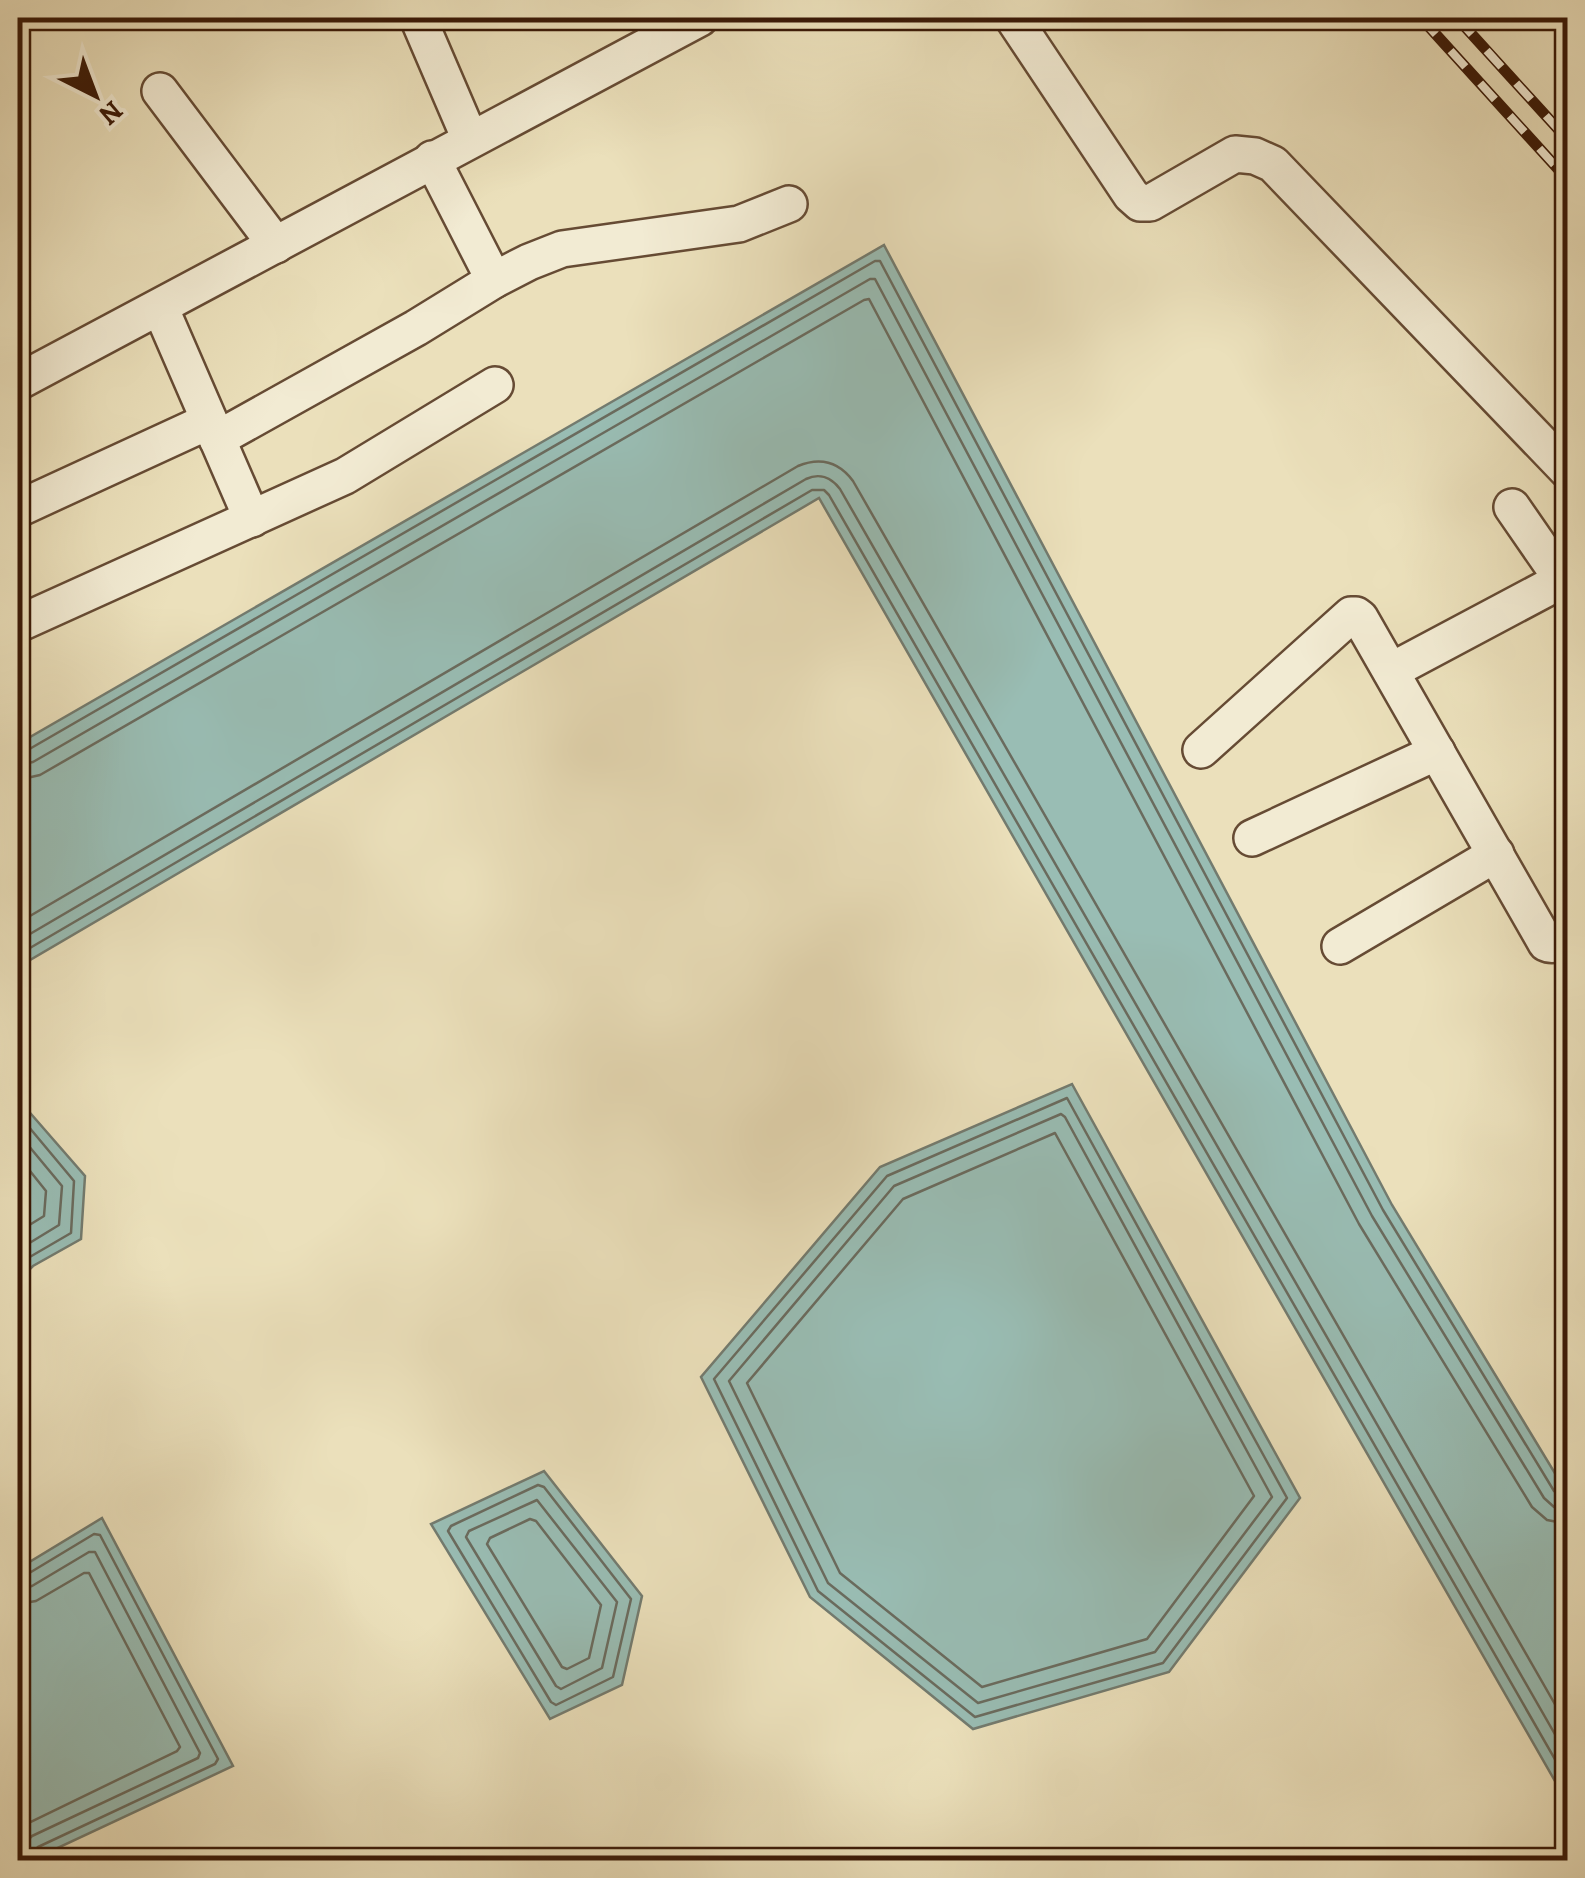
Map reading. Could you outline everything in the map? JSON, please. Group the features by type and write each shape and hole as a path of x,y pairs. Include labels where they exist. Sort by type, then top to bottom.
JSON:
{"street":[{"path":"418,18 470,139"},
{"path":"21,374 160,307 700,18"},
{"path":"1013,18 1140,203 1150,202 1236,154 1274,164 1568,470"},
{"path":"160,91 276,245"},
{"path":"432,159 494,280"},
{"path":"18,510 213,430 416,328 529,262 562,249 739,224 790,204"},
{"path":"160,307 252,519"},
{"path":"18,624 345,476 495,385"},
{"path":"1391,671 1565,584 1512,507"},
{"path":"1202,750 1356,614 1546,942 1556,944 1568,938"},
{"path":"1252,838 1436,752"},
{"path":"1340,946 1496,854"}],"water":[{"path":"884,245 1392,1205 1567,1493 1567,1802 819,498 18,967 18,744"},
{"path":"1072,1084 1300,1498 1169,1672 973,1729 810,1597 701,1377 880,1167"},
{"path":"18,1099 85,1176 81,1239 33,1266 18,1281"},
{"path":"544,1471 642,1596 622,1685 550,1719 431,1524"},
{"path":"102,1518 233,1766 32,1860 18,1860 18,1569"}],"railway":[{"path":"1421,18 1568,180"},
{"path":"1457,18 1568,140"}]}
